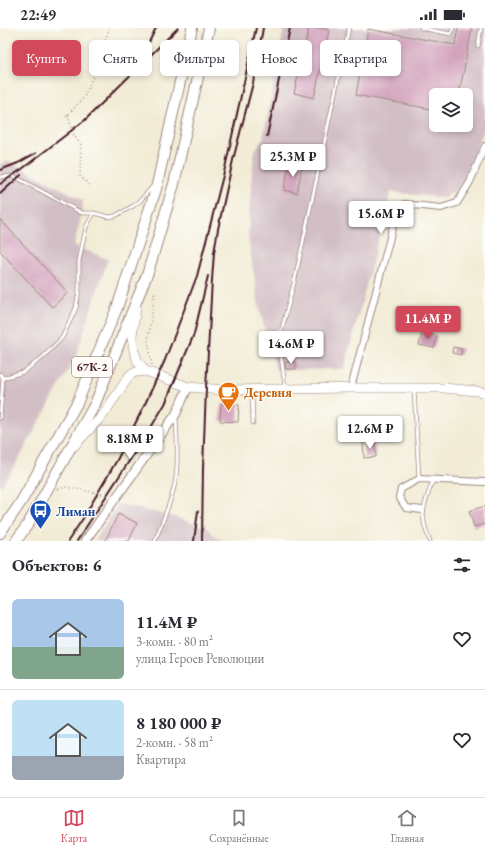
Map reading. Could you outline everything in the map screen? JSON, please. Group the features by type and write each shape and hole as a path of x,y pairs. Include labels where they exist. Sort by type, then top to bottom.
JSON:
{"highway":[{"name":"67К-2","path":"0,532 21,502 77,403 117,308 158,182 192,28"},
{"name":"67К-2","path":"16,541 28,524 95,404 148,272 174,184 209,28"}],"main road":[{"path":"138,298 132,336 134,351 138,362 150,373"},
{"path":"66,455 103,415 130,375 136,372 150,373 188,387 224,390 443,388 485,393"}],"street":[{"path":"351,388 396,214 404,204 441,208 457,203 470,182 485,146"},
{"path":"85,541 176,414 188,387"},
{"path":"422,510 406,508 399,497 401,489 419,479 485,482"}],"lane":[{"path":"285,389 280,340 349,28"},
{"path":"421,28 451,34 453,28"},
{"path":"478,46 481,28"},
{"path":"0,177 12,176 17,178 82,213 94,213 109,217 115,216 139,202 158,182"},
{"path":"2,378 23,372 42,358 62,338 76,308 79,290 79,261 86,227 94,213"},
{"path":"0,374 2,378 0,418"},
{"path":"414,388 419,479"},
{"path":"252,389 253,423"},
{"path":"155,541 175,482 177,442 176,414"},
{"path":"430,541 424,527 422,510 434,480"}],"path":[{"path":"66,117 84,97 100,63 109,28"},
{"path":"68,115 73,134 81,145 80,176 90,186"},
{"path":"150,373 148,340 155,290"},
{"path":"54,490 66,487 90,492 98,492 116,497"}],"shaded area":[{"path":"284,28 485,28 485,127 461,184 453,192 444,198 391,192 344,369 276,370 259,308 248,236 252,172 255,150 263,139 275,76 312,76 312,40 282,40"},
{"path":"8,161 83,200 82,213 74,245 108,259 75,358 16,464 0,488 0,164"},
{"path":"118,504 175,517 207,528 217,538 225,541 95,541"}],"building":[{"path":"309,28 329,30 327,40 320,40 320,71 314,98 294,93 298,76 312,76 312,40 306,40"},
{"path":"458,28 472,28 460,88 429,88 429,109 356,95 359,76 401,76 401,40 366,40 368,29 455,45"},
{"path":"289,164 302,166 297,193 284,190"},
{"path":"0,219 68,293 52,307 0,251"},
{"path":"422,332 437,336 434,348 419,345"},
{"path":"453,347 462,349 461,355 452,353"},
{"path":"285,362 296,362 296,369 286,369"},
{"path":"221,404 239,405 238,422 220,421"},
{"path":"375,442 376,457 364,458 363,443"},
{"path":"485,506 485,524 474,527 469,511"},
{"path":"118,514 137,523 129,541 105,541"}],"railway":[{"path":"150,40 156,28"},
{"path":"0,184 22,169 85,120 178,28"},
{"path":"68,541 117,460 145,404 165,360 197,276 225,168 256,28"},
{"path":"202,541 206,388 214,253 233,160 253,83 263,28"},
{"path":"267,136 290,28"},
{"path":"0,170 18,163 36,153"},
{"path":"0,194 21,175"},
{"path":"77,541 165,404 194,334 208,276"},
{"path":"194,541 198,511"}],"place":[{"name":"Деревня","path":"229,412"},
{"name":"Лиман","path":"41,530"}]}
